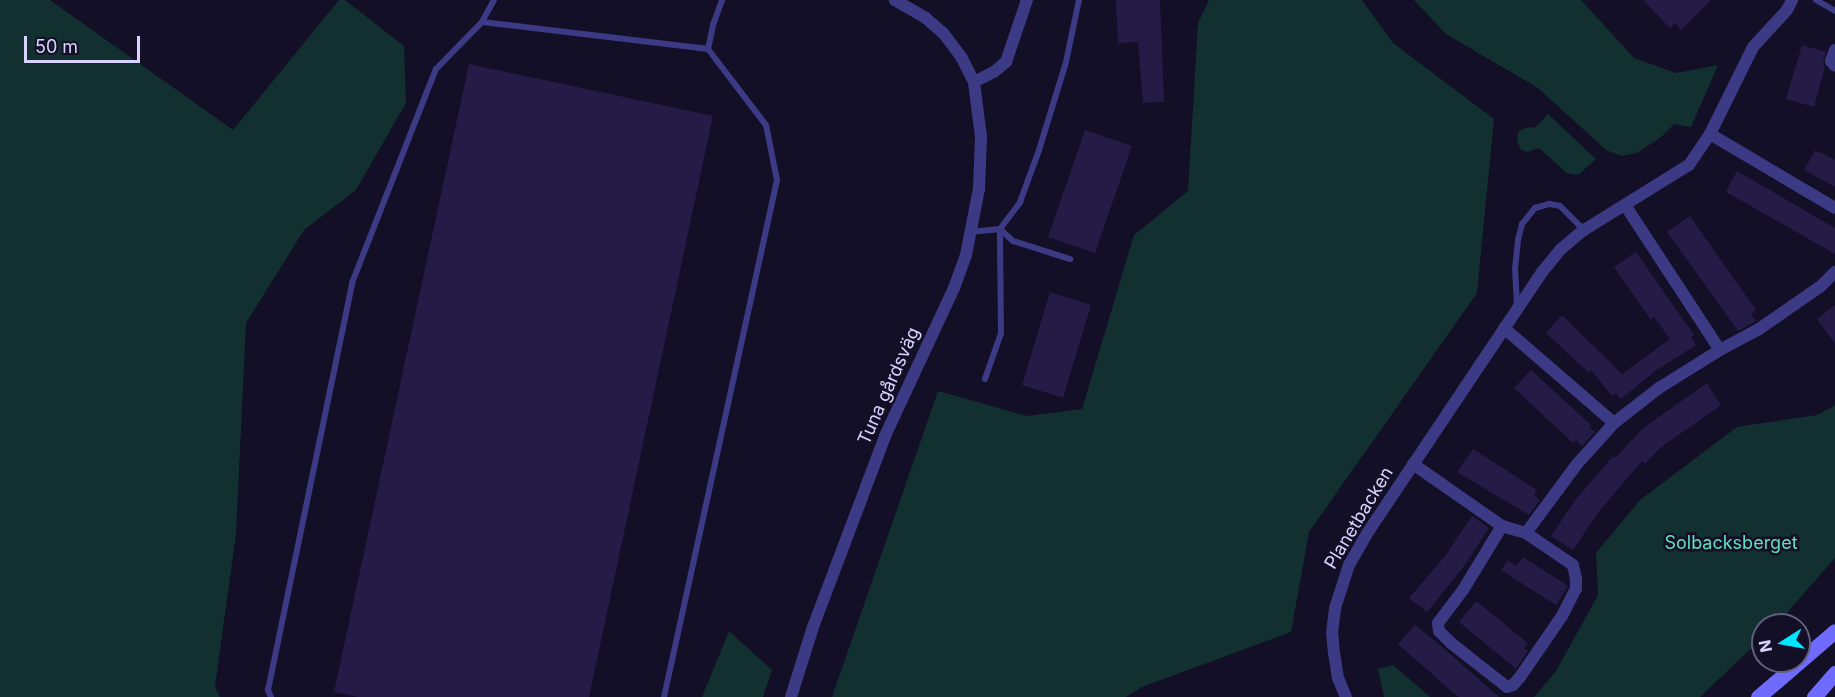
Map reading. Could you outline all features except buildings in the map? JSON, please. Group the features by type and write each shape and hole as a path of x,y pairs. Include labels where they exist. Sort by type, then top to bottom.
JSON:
{"main road":[{"path":"1758,697 1835,631"},
{"path":"1814,697 1835,673"}],"street":[{"name":"Tuna gårdsväg","path":"791,697 813,627 885,436 954,288 971,232 981,164 980,111 974,82 962,58 943,33 926,18 895,0"},
{"path":"974,82 994,72 1006,62 1027,0"},
{"name":"Planetbacken","path":"1346,697 1338,678 1332,633 1340,586 1349,565 1413,464 1504,328 1561,249 1584,230 1689,165 1710,134 1753,47 1788,10 1792,0"},
{"path":"1835,50 1831,62 1835,66"},
{"path":"1710,134 1835,208"},
{"path":"1625,206 1720,350"},
{"path":"1526,533 1577,464 1614,423 1659,388 1759,329 1821,286 1835,272"},
{"path":"1504,328 1614,423"},
{"name":"Planetbacken","path":"1413,464 1502,526 1526,533 1573,565 1576,589 1562,616 1520,677 1513,685 1507,687 1450,643 1439,631 1438,622 1463,590 1502,526"}],"lane":[{"path":"272,697 268,690 352,283 436,69 482,22 494,0"},
{"path":"708,49 722,0"},
{"path":"985,379 1001,333 1000,229 1020,202 1039,150 1066,62 1079,0"},
{"path":"1816,0 1835,10"},
{"path":"482,22 708,49 766,125 777,180 664,697"},
{"path":"1517,310 1515,269 1518,240 1522,224 1535,208 1549,204 1560,206 1584,230"},
{"path":"971,232 1000,229"},
{"path":"1000,229 1013,242 1070,260"}],"green space":[{"path":"0,0 50,0 233,130 339,0 345,0 404,46 406,103 356,190 304,230 246,323 236,534 215,687 220,697 0,697"},
{"path":"1209,0 1362,0 1393,43 1494,119 1477,293 1309,532 1291,632 1142,687 1126,697 832,697 938,391 1027,416 1082,409 1134,235 1188,191 1198,23"},
{"path":"1414,0 1581,0 1634,58 1676,73 1718,65 1691,127 1674,124 1661,137 1637,153 1621,156 1606,150 1538,88 1446,34"},
{"path":"1548,114 1596,159 1578,175 1567,173 1539,148 1528,152 1521,150 1517,142 1518,132 1525,128 1536,127"},
{"name":"Solbacksberget","path":"1835,405 1835,558 1787,613 1751,613 1751,648 1700,697 1534,697 1556,671 1598,595 1596,553 1640,500 1737,427 1817,415"},
{"path":"729,631 772,670 763,697 702,697"},
{"path":"1393,665 1430,697 1384,697 1378,669"}]}
